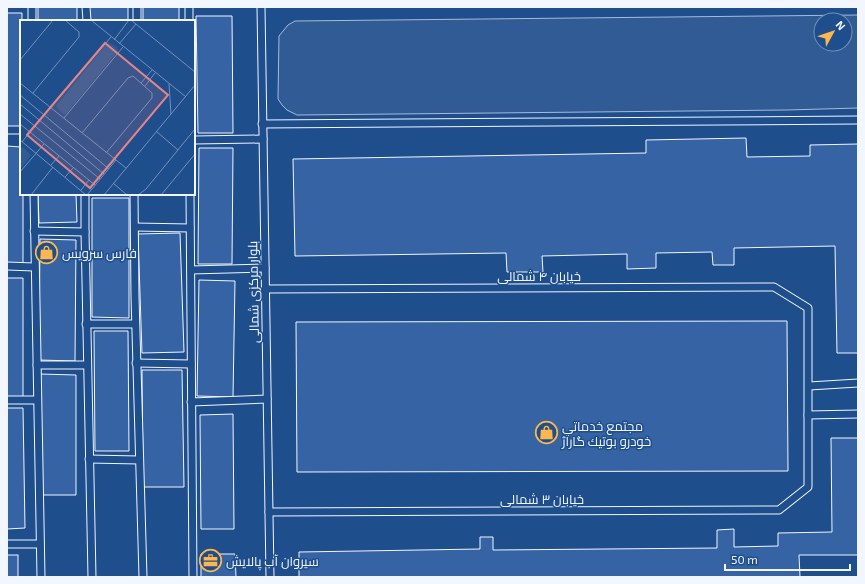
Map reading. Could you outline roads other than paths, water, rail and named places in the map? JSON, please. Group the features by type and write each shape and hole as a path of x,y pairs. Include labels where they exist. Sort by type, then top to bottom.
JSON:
{"lane":[{"path":"32,7 32,20"},
{"path":"86,7 87,20"},
{"path":"137,7 137,20"},
{"path":"189,7 189,20"},
{"name":"بلوار مرکزی شمالی","path":"261,7 270,577"},
{"path":"262,124 858,120"},
{"path":"7,130 20,130"},
{"path":"195,140 263,139"},
{"path":"34,195 34,266 41,577"},
{"path":"85,195 86,324 92,577"},
{"path":"134,195 135,324 143,577"},
{"path":"190,195 193,577"},
{"path":"134,228 190,228"},
{"path":"34,232 85,232"},
{"path":"7,266 34,266"},
{"path":"190,270 265,268"},
{"name":"خیابان ۴ شمالی","path":"265,289 774,287 808,308 808,386"},
{"path":"86,324 135,324"},
{"path":"136,363 191,364"},
{"path":"37,365 87,365"},
{"path":"858,383 808,386 808,415 858,414"},
{"path":"191,402 267,399"},
{"path":"7,400 37,400"},
{"name":"خیابان ۳ شمالی","path":"268,512 779,510 808,487 808,415"},
{"path":"89,459 139,460"},
{"path":"7,544 40,544"}],"place":[{"name":"فارس سرویس","path":"46,253"},
{"name":"مجتمع خدماتي خودرو بوتيك گاراژ","path":"547,433"},
{"name":"سیروان آب پالایش","path":"210,561"}]}
